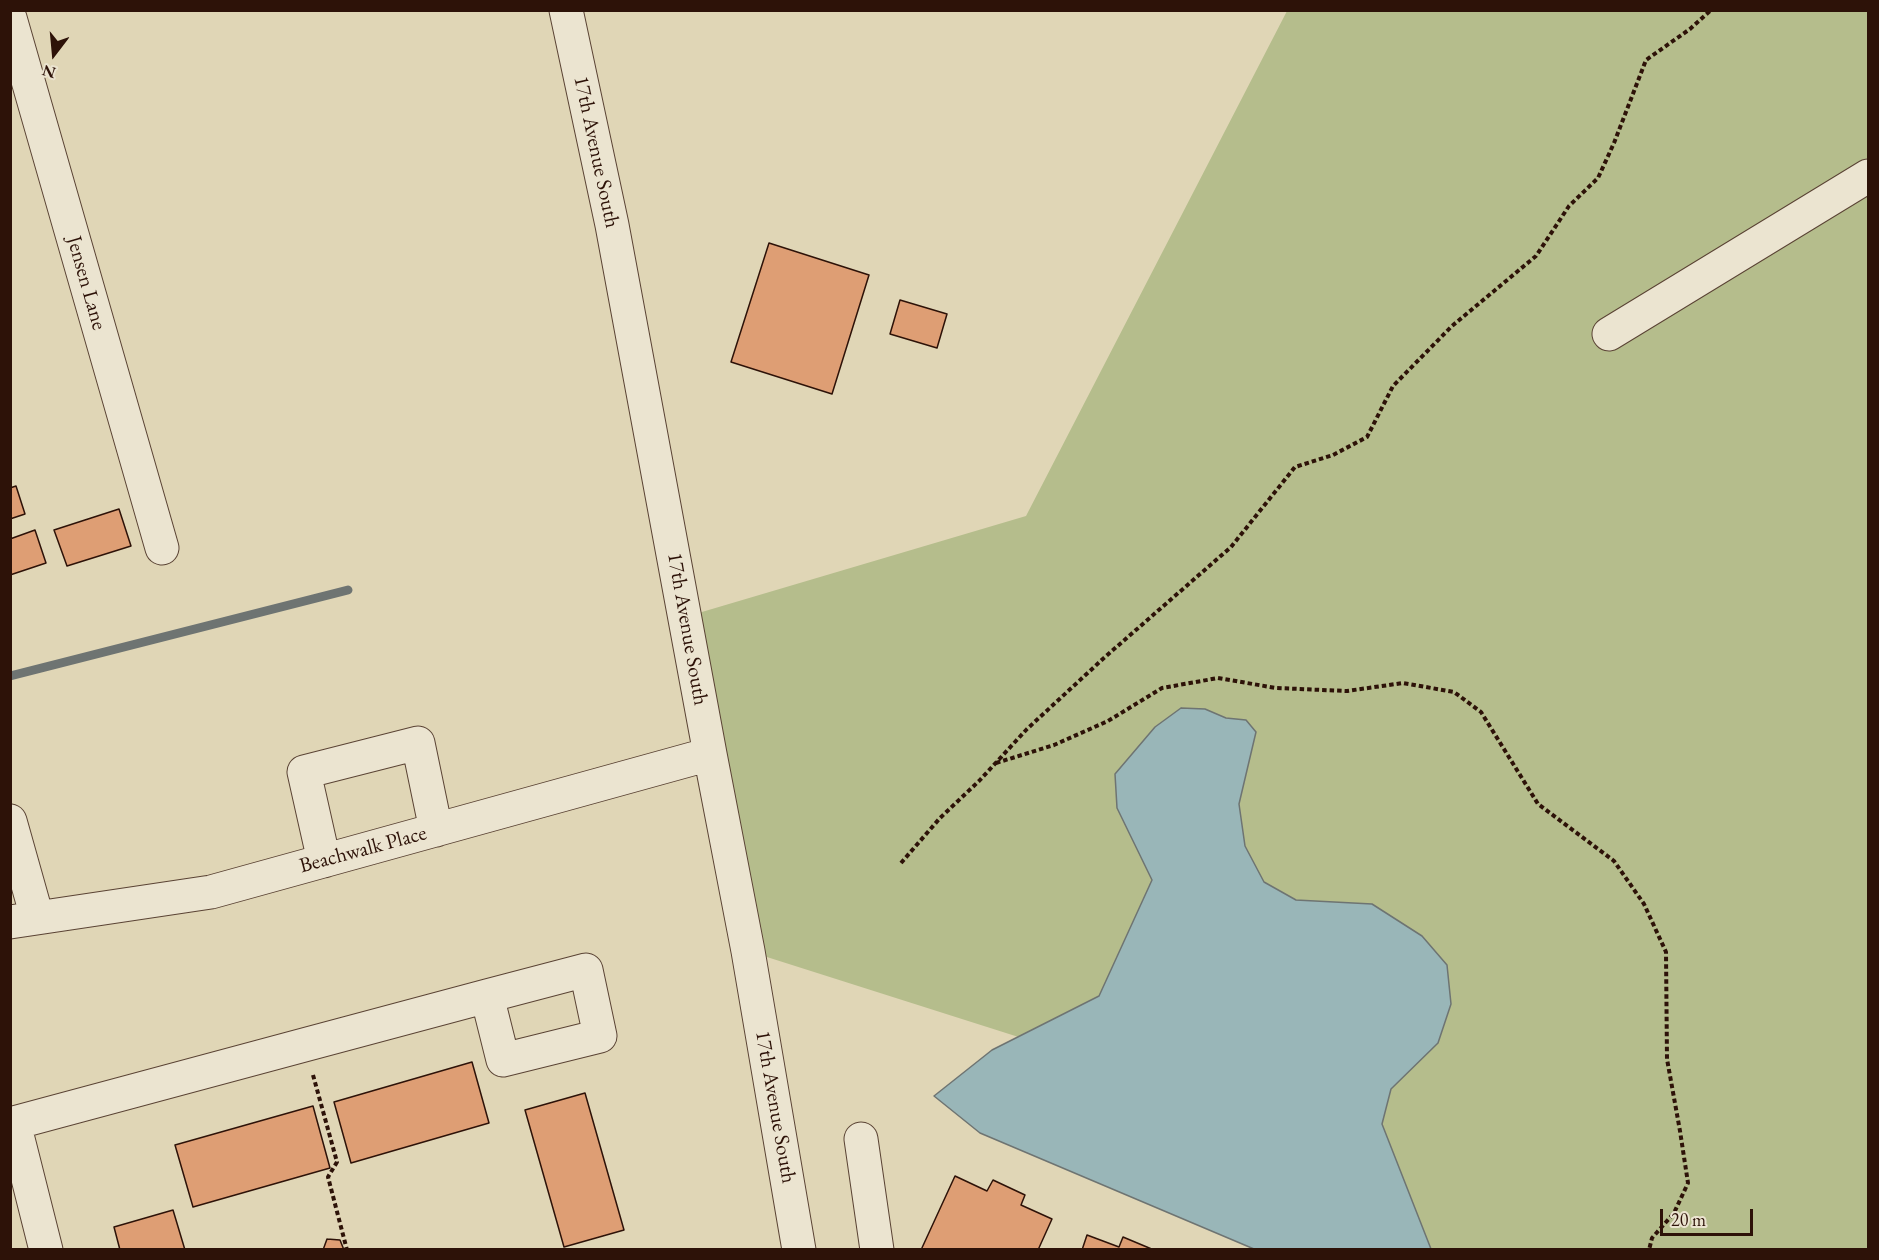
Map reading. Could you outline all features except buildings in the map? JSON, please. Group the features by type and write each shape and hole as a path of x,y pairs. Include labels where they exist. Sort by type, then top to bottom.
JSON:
{"street":[{"name":"17th Avenue South","path":"566,10 614,236 748,951 799,1250"},
{"name":"Jensen Lane","path":"10,18 162,548"},
{"path":"1609,334 1869,176"},
{"path":"324,861 304,772 418,743 436,830"},
{"name":"Beachwalk Place","path":"24,920 211,892 710,754"},
{"path":"10,821 24,920"},
{"path":"46,1250 12,1124 304,1045 487,996 586,970 600,1036 503,1060 487,996"},
{"path":"861,1139 877,1250"}],"path":[{"path":"901,863 940,818 996,764 1027,729 1231,547 1295,467 1333,455 1367,437 1393,386 1452,326 1536,256 1569,206 1598,178 1646,60 1690,29 1711,10"},
{"path":"996,764 1054,745 1108,721 1162,688 1218,678 1276,688 1347,691 1403,683 1454,692 1481,712 1538,804 1614,861 1644,904 1666,952 1667,1059 1688,1183 1674,1213 1652,1238 1649,1250"},
{"path":"304,1045 337,1162 328,1177 347,1250"}],"green space":[{"path":"1287,11 1868,11 1868,1249 1398,1249 1374,1150 748,951 685,617 1026,516"}],"water":[{"path":"1181,708 1205,709 1226,718 1246,720 1256,732 1239,804 1245,846 1264,882 1296,900 1372,904 1422,936 1447,965 1451,1004 1438,1043 1391,1089 1382,1124 1431,1249 1254,1249 980,1133 934,1096 992,1050 1099,996 1152,880 1117,808 1115,774 1155,727"}],"waterway":[{"path":"10,676 348,590"}]}
